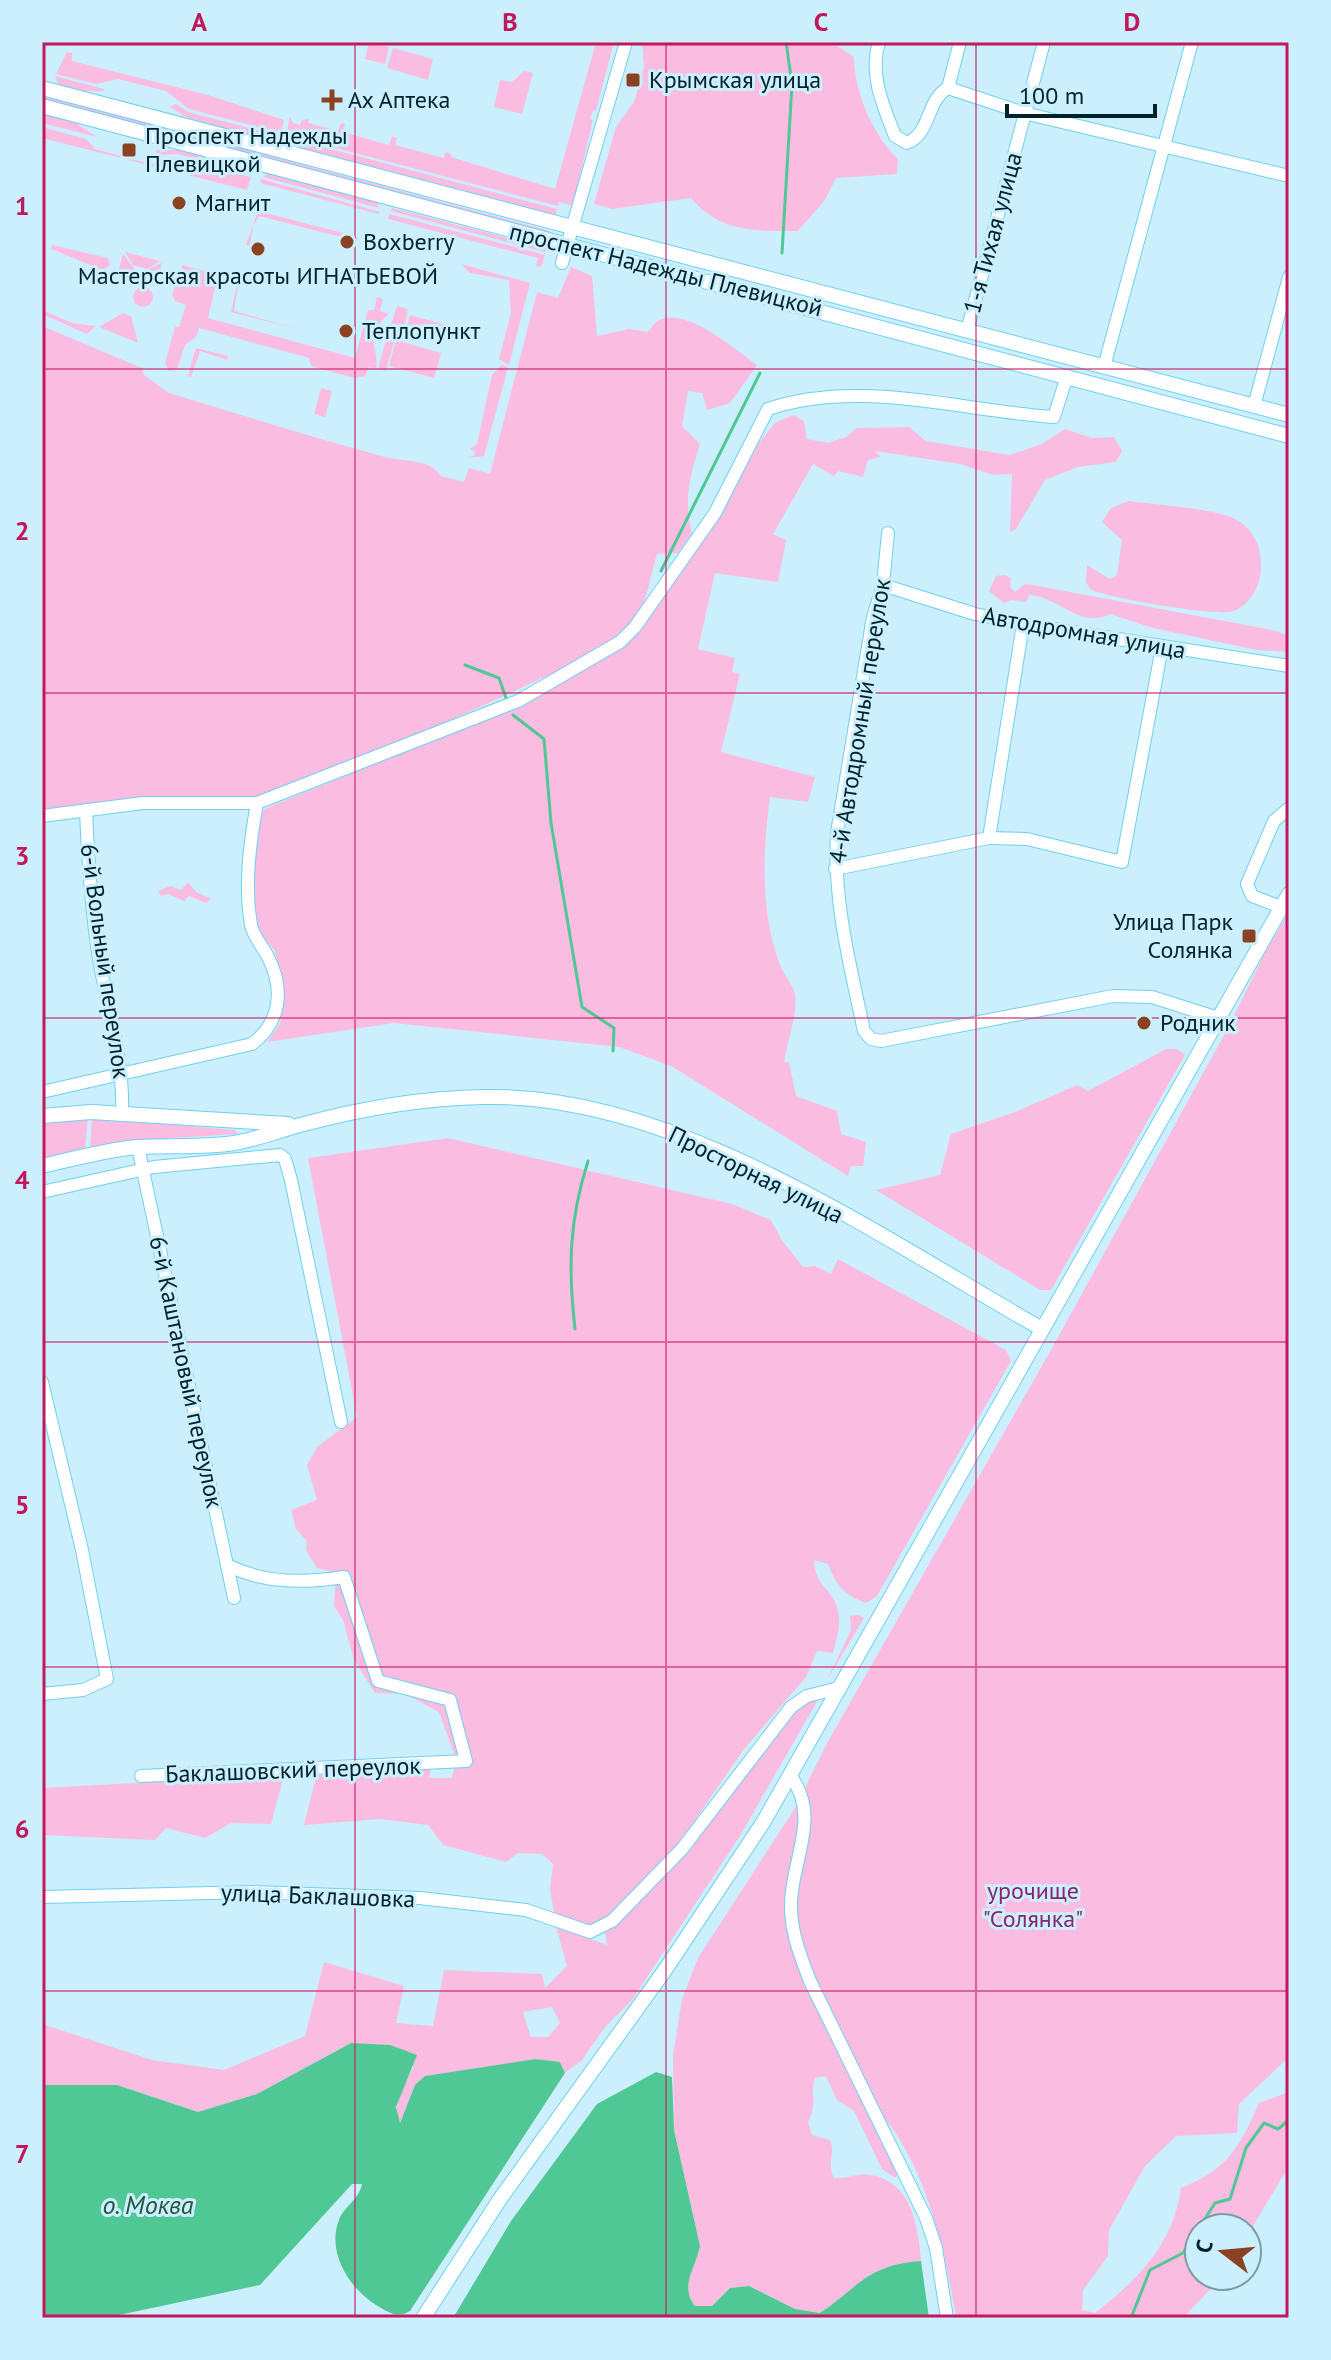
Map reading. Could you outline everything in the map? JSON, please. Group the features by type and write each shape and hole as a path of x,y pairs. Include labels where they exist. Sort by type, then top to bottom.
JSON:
{"main road":[{"name":"проспект Надежды Плевицкой","path":"42,88 1289,415"},
{"name":"проспект Надежды Плевицкой","path":"42,106 1289,436"},
{"path":"423,2318 500,2199 617,2038 747,1846 1285,901"},
{"name":"Просторная улица","path":"42,1166 138,1147 245,1141 304,1124 448,1099 548,1100 639,1121 678,1135 768,1176 1042,1329"},
{"name":"Просторная улица","path":"42,1116 79,1111 242,1123 304,1124"},
{"path":"242,1123 251,1131 245,1141"}],"street":[{"path":"562,263 626,42"},
{"path":"879,42 875,57 880,99 895,136 907,143 921,133 936,95 948,88 960,42"},
{"name":"1-я Тихая улица","path":"967,331 1044,42"},
{"path":"1104,367 1192,42"},
{"path":"948,88 1024,113 1289,176"},
{"path":"1254,406 1289,277"},
{"path":"42,816 143,803 257,803 518,701 620,642 635,627 715,513 768,409 793,401 855,398 950,403 1054,417 1067,376"},
{"name":"4-й Автодромный переулок","path":"888,533 883,585 870,631 837,833 835,869 841,917 864,1031 871,1039 881,1041 1113,996 1152,997 1216,1022"},
{"name":"Автодромная улица","path":"883,585 975,614 1023,624 1289,666"},
{"path":"989,838 1023,624"},
{"path":"835,869 989,838 1027,839 1122,862 1162,647"},
{"path":"42,1092 252,1044 267,1033 277,1014 278,998 270,961 251,927 248,846 257,803"},
{"path":"1285,901 1252,896 1247,884 1274,821 1289,808"},
{"name":"6-й Вольный переулок","path":"86,810 88,869 99,954 121,1072 122,1113"},
{"name":"6-й Каштановый переулок","path":"138,1147 234,1598"},
{"path":"42,1192 142,1169 280,1155 285,1159 341,1422"},
{"path":"42,1382 82,1550 107,1679 83,1690 42,1694"},
{"name":"Баклашовский переулок","path":"141,1776 466,1761 450,1700 378,1681 344,1577 309,1582 274,1580 247,1575 227,1565"},
{"name":"улица Баклашовка","path":"42,1897 254,1892 420,1898 526,1910 590,1932 612,1921 682,1849 791,1707 807,1696 839,1688"},
{"path":"790,1775 805,1800 806,1816 791,1903 797,1947 869,2104 926,2218 936,2248 947,2318"}],"green space":[{"path":"369,42 389,47 385,64 365,59"},
{"path":"596,42 614,42 596,111 593,110 590,119 593,120 573,206 559,202 558,206 286,135 290,117 293,123 300,125 302,120 309,119 308,123 338,131 341,123 345,124 343,132 389,145 392,136 397,138 395,145 444,158 446,152 451,157 555,189"},
{"path":"642,42 831,42 854,57 861,98 873,126 898,159 897,174 836,178 825,200 798,231 753,230 727,224 714,218 691,198 612,209 594,204 616,127 634,102 644,67"},
{"path":"393,48 433,59 428,80 387,68"},
{"path":"67,52 72,53 72,61 208,95 284,120 281,133 189,109 166,91 118,79 96,84 56,74"},
{"path":"524,71 533,73 522,114 494,107 500,80 512,82"},
{"path":"55,76 104,91 84,91 58,84"},
{"path":"42,95 550,231 549,234 42,99"},
{"path":"176,104 188,112 276,135 269,140 186,117 170,107"},
{"path":"42,114 76,123 97,137 42,123"},
{"path":"42,127 86,139 95,149 151,164 176,158 251,177 247,190 42,138"},
{"path":"286,137 557,209 556,215 291,145"},
{"path":"156,150 178,150 247,168 249,173 177,154 158,155"},
{"path":"267,174 377,202 379,208 263,177"},
{"path":"261,179 380,212 260,183"},
{"path":"392,208 546,248 545,252 391,211"},
{"path":"258,211 358,237 357,241 259,216 253,226 250,245 246,245"},
{"path":"389,214 545,255 541,267 536,266 538,258 388,219"},
{"path":"52,245 108,258 110,265 103,270 51,249"},
{"path":"125,252 160,261 147,269 133,265"},
{"path":"123,254 134,268 131,281 117,276"},
{"path":"162,263 155,286 141,284 144,271"},
{"path":"461,264 530,283 509,365 499,359 511,313 509,280 470,273"},
{"path":"183,265 218,275 208,318 355,358 368,310 374,310 377,297 383,299 380,311 389,314 374,336 376,369 369,367 365,376 354,378 311,366 309,358 199,328 196,337 185,345 177,369 169,371 165,363 175,327 179,327 186,305 175,301 172,295"},
{"path":"241,266 234,311 297,329 231,312"},
{"path":"571,267 592,276 597,336 629,329 647,332 655,323 666,318 679,318 708,330 757,365 730,403 707,410 702,393 688,391 682,426 700,444 689,488 688,510 692,533 678,553 657,554 644,601 630,626 610,644 573,664 434,727 261,796 244,799 143,798 42,809 42,326 142,368 144,375 169,393 385,457 423,463 441,476 464,482 469,468 490,474 537,292 558,298"},
{"path":"143,287 150,290 153,297 150,304 143,307 136,304 133,297 136,290"},
{"path":"397,306 408,309 402,338 388,334"},
{"path":"42,310 72,323 96,326 87,334 42,314"},
{"path":"123,313 131,316 138,343 99,327"},
{"path":"410,315 446,325 442,337 407,327"},
{"path":"387,336 395,338 386,371 378,369"},
{"path":"396,340 441,353 434,378 389,366"},
{"path":"196,348 228,356 227,360 200,351 191,377 188,376"},
{"path":"501,365 508,367 484,456 467,458 474,456 475,451 470,449 477,444 492,375"},
{"path":"321,388 332,391 325,417 314,414"},
{"path":"793,415 804,421 807,439 828,443 846,437 857,428 909,427 926,441 1009,455 1042,444 1065,429 1092,438 1114,437 1122,451 1116,462 1078,467 1045,480 1016,529 1010,532 1012,474 993,475 960,464 875,451 881,457 868,460 863,477 838,471 834,476 813,464 773,534 786,540 778,582 715,573 698,649 735,658 732,672 740,674 721,752 815,777 808,802 770,797 765,859 766,901 773,942 796,1002 784,1062 789,1062 796,1096 837,1111 841,1134 866,1142 863,1166 851,1166 848,1176 671,1066 619,1047 394,1023 267,1042 280,1024 284,998 275,951 257,930 255,915 253,838 264,809 416,747 631,640 721,515 758,444 775,423"},
{"path":"1129,501 1215,513 1237,520 1248,528 1260,553 1261,567 1254,593 1246,604 1234,611 1224,612 1186,609 1090,589 1086,582 1087,565 1110,579 1117,575 1122,540 1102,522 1111,508"},
{"path":"996,576 1011,578 1010,587 1015,592 1025,584 1267,629 1289,635 1289,652 1257,650 1153,628 1110,614 1089,618 1029,595 1026,602 1012,600 1004,603 989,591"},
{"path":"188,882 196,892 211,899 206,903 189,896 184,901 168,894 161,896 158,891 170,886 181,890"},
{"name":"урочище \"Солянка\"","path":"1289,913 1289,2057 1239,2104 1237,2133 1176,2136 1145,2166 1109,2230 1108,2256 1083,2290 1082,2310 1095,2313 1126,2287 1162,2243 1177,2208 1181,2188 1221,2165 1238,2144 1259,2103 1289,2092 1289,2166 1261,2212 1183,2212 1183,2292 1208,2292 1183,2318 956,2318 937,2228 927,2197 899,2139 881,2115 860,2095 898,2174 895,2178 882,2169 854,2111 837,2100 826,2076 815,2078 813,2108 808,2122 812,2135 830,2140 834,2178 871,2175 896,2186 915,2220 921,2261 876,2272 820,2313 795,2309 749,2286 730,2288 712,2306 695,2306 688,2284 700,2246 674,2130 673,2056 682,1999 698,1958 795,1808 826,1745 1051,1350 1228,1028 1267,948"},
{"path":"1166,1049 1177,1049 1185,1055 1051,1290 1040,1290 876,1190 940,1175 951,1134 1015,1112 1077,1085 1088,1091"},
{"path":"88,1118 85,1149 42,1159 42,1123"},
{"path":"92,1118 235,1130 238,1134 140,1140 90,1148"},
{"path":"448,1138 732,1204 771,1220 781,1239 803,1267 815,1266 831,1274 838,1259 1006,1350 1011,1361 877,1596 866,1603 852,1596 834,1579 828,1564 814,1560 817,1575 835,1601 838,1613 833,1653 817,1651 806,1677 745,1748 679,1843 605,1919 592,1923 574,1923 555,1917 550,1890 553,1864 542,1854 518,1853 506,1862 443,1845 428,1825 380,1819 304,1825 317,1773 431,1767 429,1778 452,1778 456,1759 439,1712 405,1694 375,1693 354,1660 343,1620 334,1606 336,1573 317,1568 306,1550 307,1541 296,1529 291,1510 317,1500 307,1465 317,1447 357,1417 308,1158"},
{"path":"850,1616 864,1618 827,1680 851,1630"},
{"path":"819,1698 740,1836 632,2000 606,2026 582,2060 565,2073 560,2062 536,2059 415,2085 400,2123 397,2122 398,2099 414,2067 351,2043 257,2094 198,2112 117,2085 42,2085 42,2024 152,2060 224,2070 305,2036 324,1962 404,1986 396,2023 433,2026 444,1970 542,1974 545,1988 567,1966 556,1927 607,1945 605,1931 795,1708","holes":["552,2007 560,2023 548,2037 531,2037 523,2012"]},
{"path":"284,1775 271,1824 231,1823 205,1838 166,1828 155,1840 42,1835 42,1788"}],"water":[{"name":"о. Моква","path":"351,2043 390,2045 417,2055 396,2107 400,2123 415,2085 425,2076 536,2059 560,2062 565,2073 410,2311 397,2314 376,2305 357,2289 343,2268 338,2257 336,2232 341,2215 362,2184 352,2184 260,2285 105,2318 42,2318 42,2085 117,2085 198,2112 257,2094"},
{"path":"656,2072 672,2077 674,2130 700,2246 688,2284 695,2306 712,2306 730,2288 749,2286 795,2309 820,2313 876,2272 921,2261 929,2318 453,2318 511,2221 597,2104"}],"waterway":[{"path":"782,253 792,84 786,42"},
{"path":"661,571 760,373"},
{"path":"465,665 499,678 506,698"},
{"path":"513,715 544,739 551,823 582,1007 614,1028 613,1051"},
{"path":"575,1329 571,1285 572,1244 577,1204 588,1161"},
{"path":"1131,2318 1150,2270 1183,2253 1215,2203 1230,2199 1246,2148 1264,2123 1278,2129 1289,2120"}],"place":[{"name":"Крымская улица","path":"633,80"},
{"name":"Ах Аптека","path":"332,100"},
{"name":"Проспект Надежды Плевицкой","path":"129,150"},
{"name":"Магнит","path":"179,203"},
{"name":"Boxberry","path":"347,242"},
{"name":"Мастерская красоты ИГНАТЬЕВОЙ","path":"258,249"},
{"name":"Теплопункт","path":"346,331"},
{"name":"Улица Парк Солянка","path":"1249,936"},
{"name":"Родник","path":"1144,1023"}]}
